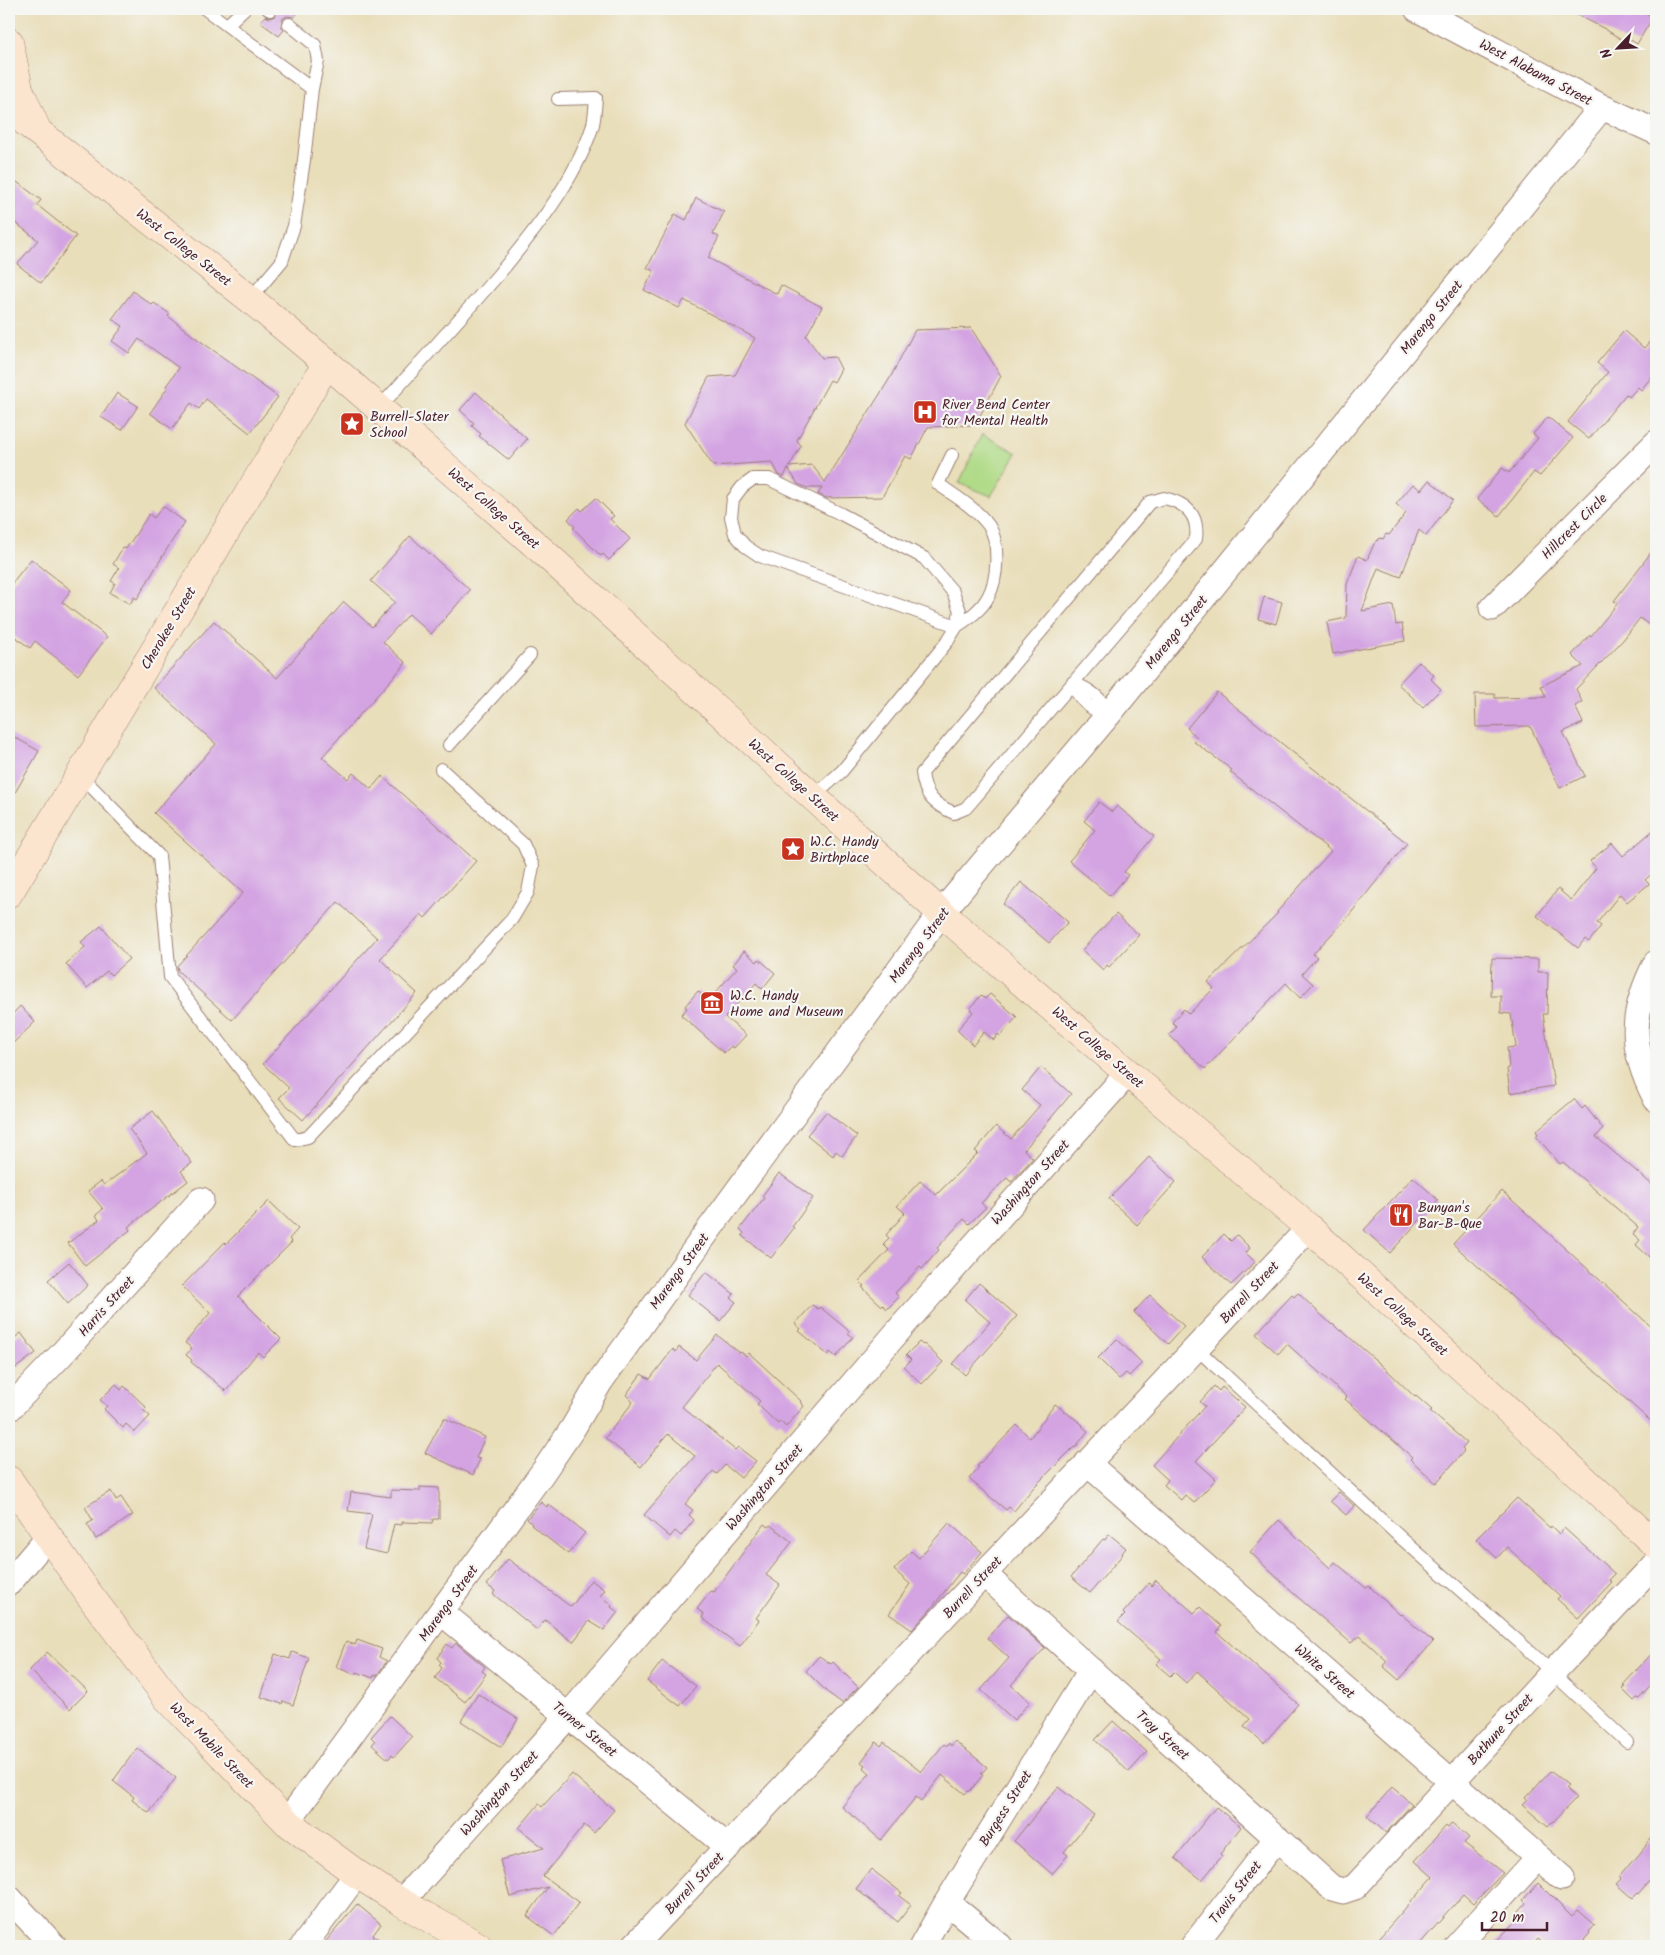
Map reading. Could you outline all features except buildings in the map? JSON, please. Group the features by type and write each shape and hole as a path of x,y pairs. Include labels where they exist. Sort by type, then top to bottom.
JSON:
{"street":[{"name":"West Alabama Street","path":"1417,9 1602,107 1656,132"},
{"path":"9,42 19,89 38,131"},
{"name":"Marengo Street","path":"287,1822 548,1464 573,1428 600,1382 697,1247 941,913 1109,714 1602,107"},
{"name":"West College Street","path":"9,109 327,362 539,548 812,798 941,913 1309,1228 1656,1545"},
{"name":"Cherokee Street","path":"9,893 327,362"},
{"name":"Hillcrest Circle","path":"1492,608 1656,443"},
{"path":"1656,963 1640,1000 1635,1028 1638,1054 1645,1078 1656,1099"},
{"name":"Washington Street","path":"401,1902 568,1716 905,1323 1128,1073"},
{"name":"Harris Street","path":"9,1409 60,1356 201,1200"},
{"name":"Burrell Street","path":"634,1946 1309,1228"},
{"name":"White Street","path":"1087,1464 1562,1878"},
{"name":"West Mobile Street","path":"9,1480 88,1593 168,1700 287,1822 357,1874 401,1902 478,1946"},
{"path":"9,1583 48,1536"},
{"name":"Bathune Street","path":"1343,1891 1355,1887 1656,1563"},
{"name":"Troy Street","path":"984,1574 1332,1888 1343,1891"},
{"name":"Turner Street","path":"441,1612 728,1847"},
{"name":"Burgess Street","path":"922,1946 947,1902 1091,1670"},
{"name":"Travis Street","path":"1193,1946 1276,1838"},
{"path":"1457,1946 1538,1857"},
{"path":"303,1946 357,1874"},
{"path":"9,1898 54,1946"},
{"path":"947,1902 1000,1946"}],"lane":[{"path":"205,9 312,89"},
{"path":"227,25 244,9"},
{"path":"250,299 282,261 294,226 304,160 312,89 318,61 315,46 289,24"},
{"path":"379,408 475,302 535,231 553,204 580,156 593,127 596,98 558,99"},
{"path":"952,455 938,484 976,511 990,527 996,546 996,572 989,596 974,615 957,626"},
{"path":"812,798 842,771 947,642 957,626 960,611 953,592 924,558 841,514 769,479 753,479 742,487 733,499 731,517 735,534 745,546 760,556 957,626"},
{"path":"1164,498 1178,501 1190,511 1197,528 1196,539 1072,683 966,808 954,813 940,807 930,798 922,773 1150,502 1164,498"},
{"path":"449,745 530,655"},
{"path":"1072,683 1078,696 1098,713 1109,714"},
{"path":"80,775 159,856 170,977 295,1140 308,1137 512,920 528,892 533,866 523,844 441,769"},
{"path":"1197,1349 1386,1525 1526,1648 1627,1742"}],"green space":[{"path":"982,434 1017,453 991,496 959,483"}],"place":[{"name":"River Bend Center for Mental Health","path":"925,412"},
{"name":"Burrell-Slater School","path":"352,424"},
{"name":"W.C. Handy Birthplace","path":"793,849"},
{"name":"W.C. Handy Home and Museum","path":"712,1003"},
{"name":"Bunyan's Bar-B-Que","path":"1401,1215"}]}
